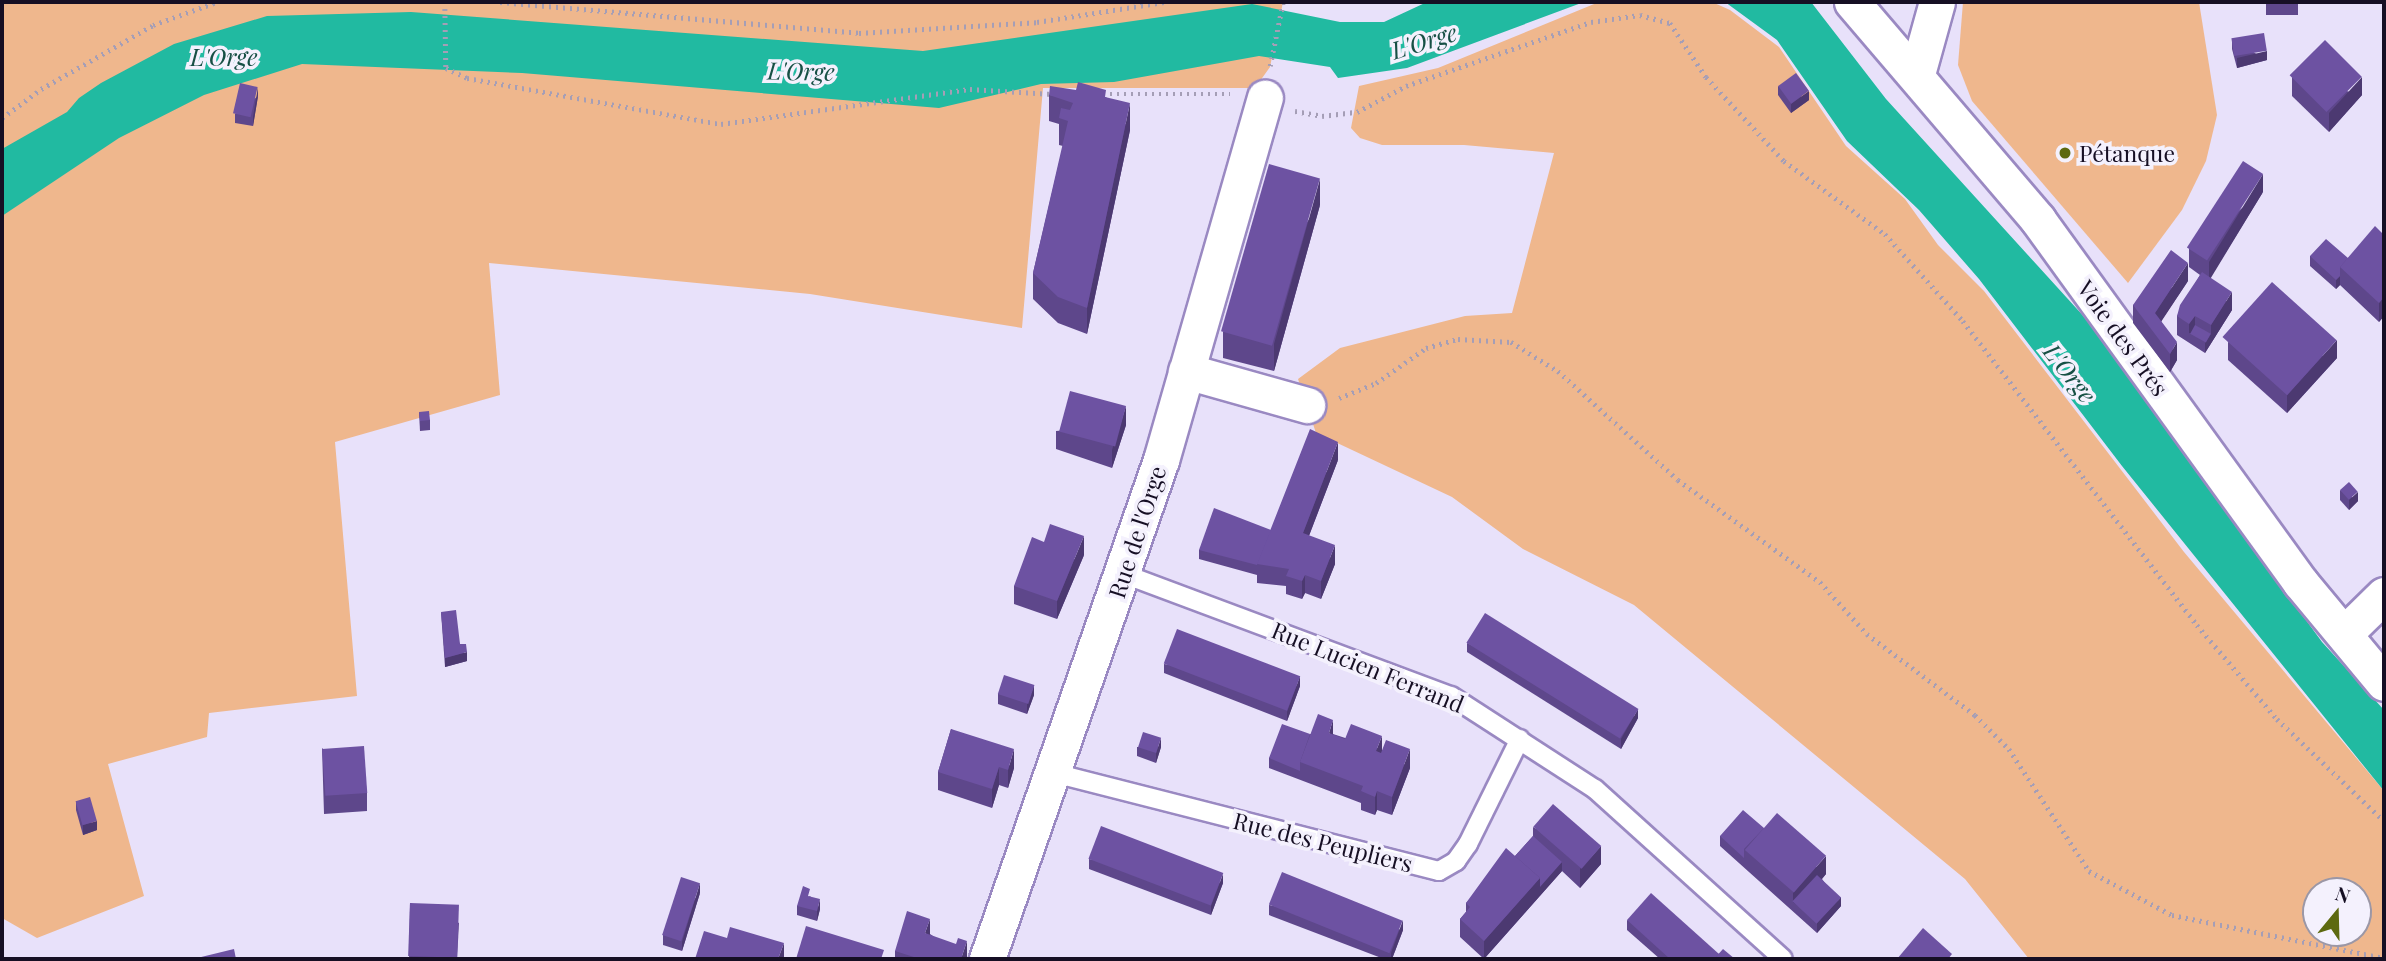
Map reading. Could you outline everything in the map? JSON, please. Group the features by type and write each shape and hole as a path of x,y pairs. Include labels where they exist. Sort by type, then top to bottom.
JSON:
{"street":[{"name":"Voie des Prés","path":"1852,2 1917,74 2038,220 2300,582 2384,683"},
{"path":"1917,74 1937,2"},
{"name":"Rue de l'Orge","path":"987,959 1124,575 1186,371 1268,82"},
{"path":"1186,371 1307,405"},
{"path":"2344,635 2384,595"}],"lane":[{"name":"Rue Lucien Ferrand","path":"1124,575 1451,696 1595,789 1783,959"},
{"name":"Rue des Peupliers","path":"1054,773 1438,871 1456,861 1468,844 1520,739"}],"path":[{"path":"2,118 41,89 153,25 217,2"},
{"path":"500,2 859,33 1037,22 1165,2"},
{"path":"1268,82 1283,2"},
{"path":"445,5 446,68 467,78 721,124 970,89 1063,94"},
{"path":"1268,82 1292,110 1322,116 1357,112 1406,86 1591,22 1640,15 1670,23 1706,77 1784,161 1885,234 1971,332 2224,656 2277,719 2384,821"},
{"path":"1090,94 1199,90 1268,82"},
{"path":"1307,405 1332,401 1376,383 1426,348 1458,339 1511,342 1558,371 1678,480 1820,583 1867,634 1975,715 2009,749 2089,871 2172,915 2384,958"}],"shaded area":[{"path":"2,2 1283,2 1270,67 1255,88 1043,88 1022,328 810,294 489,263 500,395 335,442 357,696 209,713 207,737 108,764 144,896 37,938 2,918"},
{"path":"1599,2 1712,2 1730,10 1779,47 1846,146 1905,199 1938,245 1984,291 2184,552 2384,791 2384,959 2029,959 1965,879 1634,605 1523,549 1452,497 1316,433 1298,379 1340,348 1465,316 1512,313 1554,153 1464,145 1382,145 1360,138 1351,128 1359,86 1438,68"},
{"path":"1963,2 2199,2 2217,115 2206,161 2182,210 2128,283 1972,101 1958,65"}],"water":[{"name":"L'Orge","path":"1427,2 1584,2 1407,68 1338,78 1330,67 1259,56 1114,82 1041,84 939,108 522,73 302,64 204,95 119,138 2,216 2,149 67,112 79,98 101,83 174,44 267,16 411,12 923,51 1252,4 1340,22 1384,22"},
{"name":"L'Orge","path":"1725,2 1811,2 1886,99 2087,320 2322,642 2384,710 2384,791 2122,466 1979,279 1919,210 1847,141 1777,40"}],"building":[{"path":"2264,33 2267,51 2234,56 2231,38"},
{"path":"2325,40 2362,77 2326,112 2290,75"},
{"path":"1796,73 1809,91 1791,104 1778,86"},
{"path":"1078,82 1106,90 1105,97 1130,103 1087,308 1058,297 1033,273 1068,121 1059,118 1061,108 1070,110 1073,103 1049,95 1050,86 1076,90"},
{"path":"240,83 258,87 251,117 233,113"},
{"path":"2243,161 2263,174 2207,260 2187,247"},
{"path":"1269,164 1320,179 1272,346 1221,331"},
{"path":"2375,226 2384,235 2384,297 2379,303 2340,267"},
{"path":"2326,239 2348,258 2340,267 2340,276 2336,280 2310,256"},
{"path":"2171,250 2188,263 2155,313 2177,342 2170,354 2133,305"},
{"path":"2202,272 2232,292 2211,325 2195,316 2189,324 2177,316 2180,305"},
{"path":"2272,282 2337,340 2287,395 2222,337"},
{"path":"2195,325 2211,334 2206,342 2190,334"},
{"path":"1070,391 1126,406 1115,447 1059,432"},
{"path":"429,411 430,420 420,421 419,412"},
{"path":"1310,429 1338,442 1303,533 1335,545 1321,581 1305,575 1302,581 1286,576 1289,569 1257,564"},
{"path":"2349,482 2358,492 2349,500 2340,490"},
{"path":"1214,508 1271,530 1257,565 1199,550"},
{"path":"1050,524 1084,536 1057,601 1014,586 1032,537 1044,542"},
{"path":"456,610 460,644 466,644 467,652 445,658 441,612"},
{"path":"1485,613 1638,709 1620,739 1466,643"},
{"path":"1177,629 1300,676 1287,711 1164,664"},
{"path":"1004,675 1034,685 1028,704 998,694"},
{"path":"1318,714 1333,720 1329,733 1345,739 1351,724 1382,736 1376,751 1381,753 1386,740 1410,749 1392,797 1377,791 1375,797 1361,791 1363,786 1300,762"},
{"path":"1282,724 1310,734 1300,762 1300,771 1269,758"},
{"path":"951,729 1014,749 1008,770 999,767 992,789 938,772"},
{"path":"1143,732 1161,738 1156,753 1138,747"},
{"path":"364,746 367,793 325,796 322,749"},
{"path":"90,797 97,821 82,825 76,801"},
{"path":"1553,804 1601,846 1582,869 1533,827"},
{"path":"1743,810 1764,828 1744,849 1744,858 1720,836"},
{"path":"1777,813 1826,856 1794,893 1745,850"},
{"path":"1101,826 1223,873 1211,906 1088,859"},
{"path":"1533,836 1562,862 1540,887 1540,878 1515,856"},
{"path":"1506,848 1540,878 1484,941 1460,919 1470,907 1466,903"},
{"path":"1282,872 1403,921 1389,953 1269,904"},
{"path":"1817,875 1841,898 1817,924 1792,901"},
{"path":"681,877 700,883 681,941 662,935"},
{"path":"803,886 810,889 808,896 820,899 817,911 797,906"},
{"path":"1651,893 1719,954 1714,959 1670,959 1627,920"},
{"path":"410,903 459,905 457,958 408,956"},
{"path":"907,911 930,919 925,933 956,944 958,938 967,941 961,959 920,959 895,951"},
{"path":"806,926 884,950 881,959 796,959"},
{"path":"730,927 784,943 778,959 695,959 704,931 727,938"},
{"path":"1923,928 1952,954 1948,959 1897,959"},
{"path":"234,949 236,959 193,959"},
{"path":"1723,949 1735,959 1714,959"}],"place":[{"name":"Pétanque","path":"2065,153"}]}
